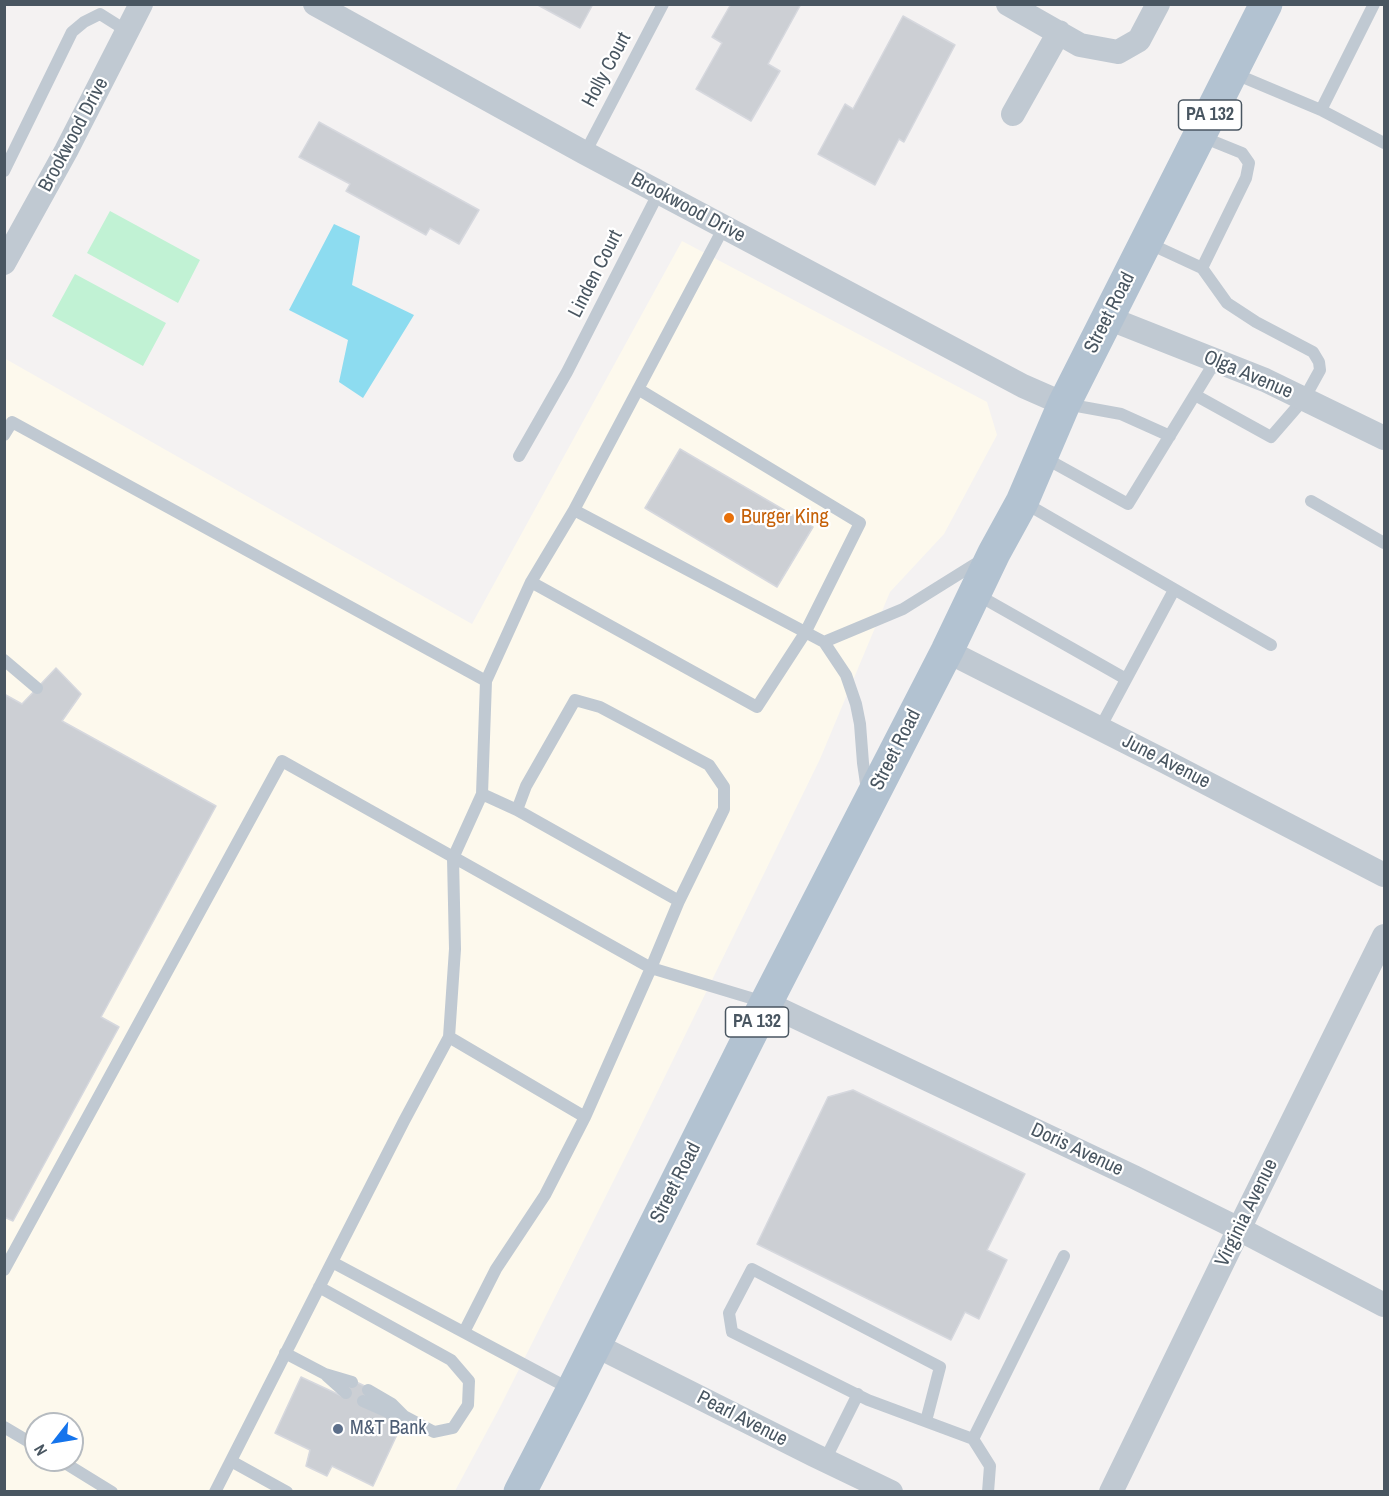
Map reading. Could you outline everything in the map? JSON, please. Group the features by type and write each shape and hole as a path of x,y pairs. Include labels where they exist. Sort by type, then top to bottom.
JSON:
{"main road":[{"name":"Street Road","path":"520,1491 766,1003 947,651 994,553 1022,502 1065,404 1266,4"}],"street":[{"name":"Brookwood Drive","path":"5,260 66,151 141,4"},
{"name":"Brookwood Drive","path":"315,4 585,153 1023,386 1065,404"},
{"path":"1008,4 1080,45 1118,52 1139,40 1158,4"},
{"path":"1013,114 1059,32"},
{"name":"Olga Avenue","path":"1108,318 1265,380 1384,438"},
{"name":"June Avenue","path":"947,651 1384,875"},
{"name":"Virginia Avenue","path":"1111,1491 1384,936"},
{"name":"Doris Avenue","path":"766,1003 1123,1172 1239,1229 1384,1305"},
{"name":"Pearl Avenue","path":"595,1345 891,1491"}],"lane":[{"name":"Holly Court","path":"585,153 663,4"},
{"path":"1321,110 1374,4"},
{"path":"4,171 72,32 84,22 100,14 127,31"},
{"path":"1232,72 1321,110 1384,143"},
{"path":"1200,136 1242,153 1249,163 1246,178 1202,268"},
{"name":"Linden Court","path":"519,456 567,372 659,192"},
{"path":"215,1491 404,1120 449,1038 455,949 453,858 482,794 486,681 531,582 574,510 724,227"},
{"path":"1146,242 1202,268 1227,303 1256,322 1313,352 1319,362 1320,370 1304,399 1271,437 1195,395"},
{"path":"1042,456 1128,504 1216,360"},
{"path":"531,582 757,707 806,633 860,523 638,389"},
{"path":"1065,404 1121,414 1170,436"},
{"path":"4,435 12,423 486,681"},
{"path":"1311,501 1384,543"},
{"path":"1022,502 1271,645"},
{"path":"574,510 824,642 846,675 856,704 869,802"},
{"path":"824,642 903,609 994,553"},
{"path":"1100,728 1174,590"},
{"path":"975,593 1126,679"},
{"path":"4,660 37,688"},
{"path":"464,1332 496,1269 545,1195 585,1117 679,902 724,809 724,787 709,765 600,707 575,700 526,786 517,810"},
{"path":"4,1270 282,761 651,968 766,1003"},
{"path":"482,794 517,810 679,902"},
{"path":"449,1038 585,1117"},
{"path":"973,1439 1064,1256"},
{"path":"332,1262 572,1390"},
{"path":"926,1421 940,1367 752,1269 729,1312 732,1332 868,1400 973,1439 990,1466 988,1491"},
{"path":"319,1287 451,1360 469,1381 468,1406 453,1428 434,1432 404,1416 392,1404 365,1396"},
{"path":"285,1353 349,1387"},
{"path":"825,1460 858,1394"},
{"path":"4,1427 24,1439"},
{"path":"231,1461 287,1491"},
{"path":"80,1472 112,1491"}],"shaded area":[{"path":"682,241 987,402 997,435 944,534 890,592 820,759 629,1150 500,1407 455,1491 5,1491 4,358 472,624"}],"green space":[{"path":"110,211 200,260 178,303 87,253"},
{"path":"75,274 166,323 143,366 52,316"}],"water":[{"path":"334,224 360,236 352,285 414,315 363,398 339,382 348,340 289,310"}],"building":[{"path":"536,4 593,4 580,28"},
{"path":"731,4 801,4 768,64 780,71 751,121 696,89 722,43 712,37"},
{"path":"903,16 955,45 904,142 899,139 875,185 818,154 845,104 853,109"},
{"path":"319,122 479,210 459,244 430,228 426,235 346,191 350,184 299,157"},
{"name":"Burger King","path":"680,449 813,527 777,587 645,508"},
{"path":"56,668 81,694 62,721 216,806 101,1017 119,1027 13,1221 4,1217 4,694 22,704"},
{"path":"853,1090 1025,1174 987,1250 1007,1260 979,1319 965,1312 951,1340 757,1244 828,1097"},
{"name":"M&T Bank","path":"301,1377 344,1397 352,1380 369,1388 361,1405 402,1424 373,1486 332,1466 327,1476 306,1466 310,1450 275,1433"}],"place":[{"name":"Burger King","path":"729,518"},
{"name":"M&T Bank","path":"338,1429"}]}
